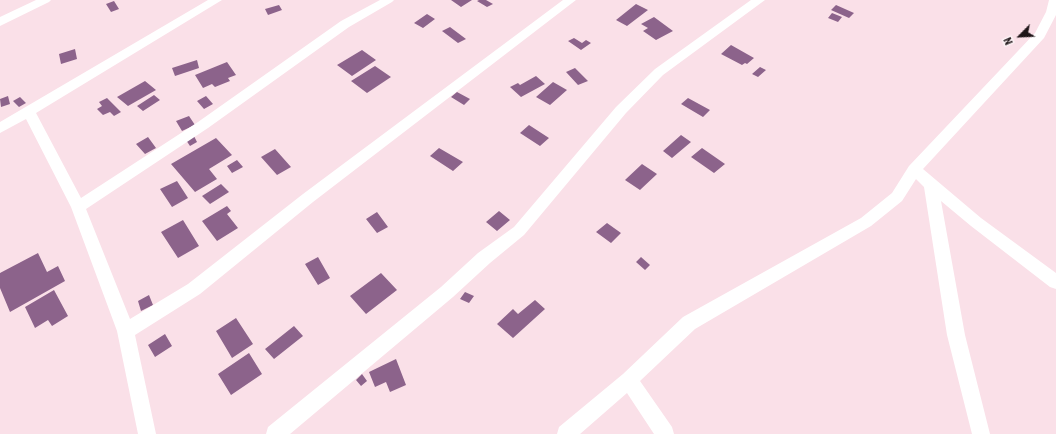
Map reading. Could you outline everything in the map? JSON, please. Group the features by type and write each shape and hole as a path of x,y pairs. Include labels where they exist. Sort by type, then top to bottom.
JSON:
{"street":[{"path":"0,22 45,0"},
{"path":"0,128 216,0"},
{"path":"78,207 203,125 345,24 388,0"},
{"path":"126,331 194,289 308,198 570,0"},
{"path":"275,434 447,292 484,258 519,231 621,110 659,72 744,9 759,0"},
{"path":"566,434 629,380 689,323 866,222 897,197 914,170 1040,35 1052,12 1055,0"},
{"path":"29,112 78,207 126,331 147,434"},
{"path":"914,170 976,222 1056,282"},
{"path":"931,184 956,335 981,434"},
{"path":"629,380 665,434"}],"building":[{"path":"451,0 472,0 461,7"},
{"path":"486,0 493,4 487,7 477,1"},
{"path":"114,1 119,9 111,12 106,4"},
{"path":"636,4 648,10 627,26 616,20"},
{"path":"279,5 282,10 268,15 265,9"},
{"path":"836,5 854,13 849,18 831,10"},
{"path":"832,13 842,17 838,22 828,18"},
{"path":"427,14 435,19 423,28 414,23"},
{"path":"654,17 673,31 656,40 643,31 648,28 641,24"},
{"path":"450,27 466,39 458,43 442,31"},
{"path":"574,38 582,43 586,40 591,43 581,50 568,41"},
{"path":"731,45 754,58 747,64 745,63 742,65 721,54"},
{"path":"75,49 77,59 61,64 59,54"},
{"path":"362,50 376,60 352,76 337,65"},
{"path":"197,60 199,68 175,76 172,68"},
{"path":"227,62 236,75 228,78 230,81 215,87 212,84 203,88 195,75"},
{"path":"375,66 391,77 367,93 351,81"},
{"path":"760,67 766,70 758,77 752,74"},
{"path":"575,68 588,81 578,85 566,72"},
{"path":"536,76 545,84 521,97 510,87 518,83 520,85"},
{"path":"145,81 156,90 128,106 117,97"},
{"path":"553,82 567,90 550,105 536,97"},
{"path":"457,92 470,99 464,105 451,97"},
{"path":"154,95 160,100 143,111 137,106"},
{"path":"8,96 10,104 1,107 0,99"},
{"path":"206,96 213,104 204,109 197,101"},
{"path":"20,97 26,103 19,107 13,101"},
{"path":"107,98 121,112 114,116 110,112 103,115 97,109 102,106 99,102"},
{"path":"688,98 710,110 703,117 681,104"},
{"path":"189,116 195,125 182,131 176,121"},
{"path":"529,125 549,138 540,146 520,133"},
{"path":"681,135 691,142 672,158 663,151"},
{"path":"194,136 197,142 190,146 186,140"},
{"path":"148,137 156,148 145,154 136,144"},
{"path":"216,138 232,155 209,169 217,179 195,192 171,164"},
{"path":"439,148 463,162 453,171 430,156"},
{"path":"702,148 725,164 714,173 691,157"},
{"path":"275,149 291,167 277,175 261,157"},
{"path":"237,160 243,167 232,173 227,166"},
{"path":"642,164 657,174 640,190 625,180"},
{"path":"177,181 188,198 172,207 160,189"},
{"path":"221,184 229,192 210,204 202,196"},
{"path":"227,206 231,211 227,214 238,228 217,241 202,221"},
{"path":"499,211 510,220 497,231 486,222"},
{"path":"377,212 388,227 377,233 366,219"},
{"path":"183,220 199,246 178,258 161,232"},
{"path":"607,223 621,233 611,243 596,232"},
{"path":"38,253 47,272 58,266 65,281 10,312 0,288 0,273"},
{"path":"318,257 330,278 318,285 305,264"},
{"path":"641,257 650,265 645,270 636,262"},
{"path":"381,273 397,290 366,314 350,296"},
{"path":"54,290 68,316 52,326 48,320 35,328 25,307"},
{"path":"465,292 474,296 469,303 460,299"},
{"path":"149,295 153,305 141,311 138,301"},
{"path":"535,300 545,309 513,338 497,324 513,309 518,314"},
{"path":"236,318 253,344 232,358 216,331"},
{"path":"294,326 303,336 274,359 265,349"},
{"path":"165,334 172,346 155,357 148,345"},
{"path":"249,353 262,374 231,395 218,374"},
{"path":"396,359 406,385 390,392 386,382 375,387 369,372"},
{"path":"362,374 367,381 361,386 356,380"}]}
